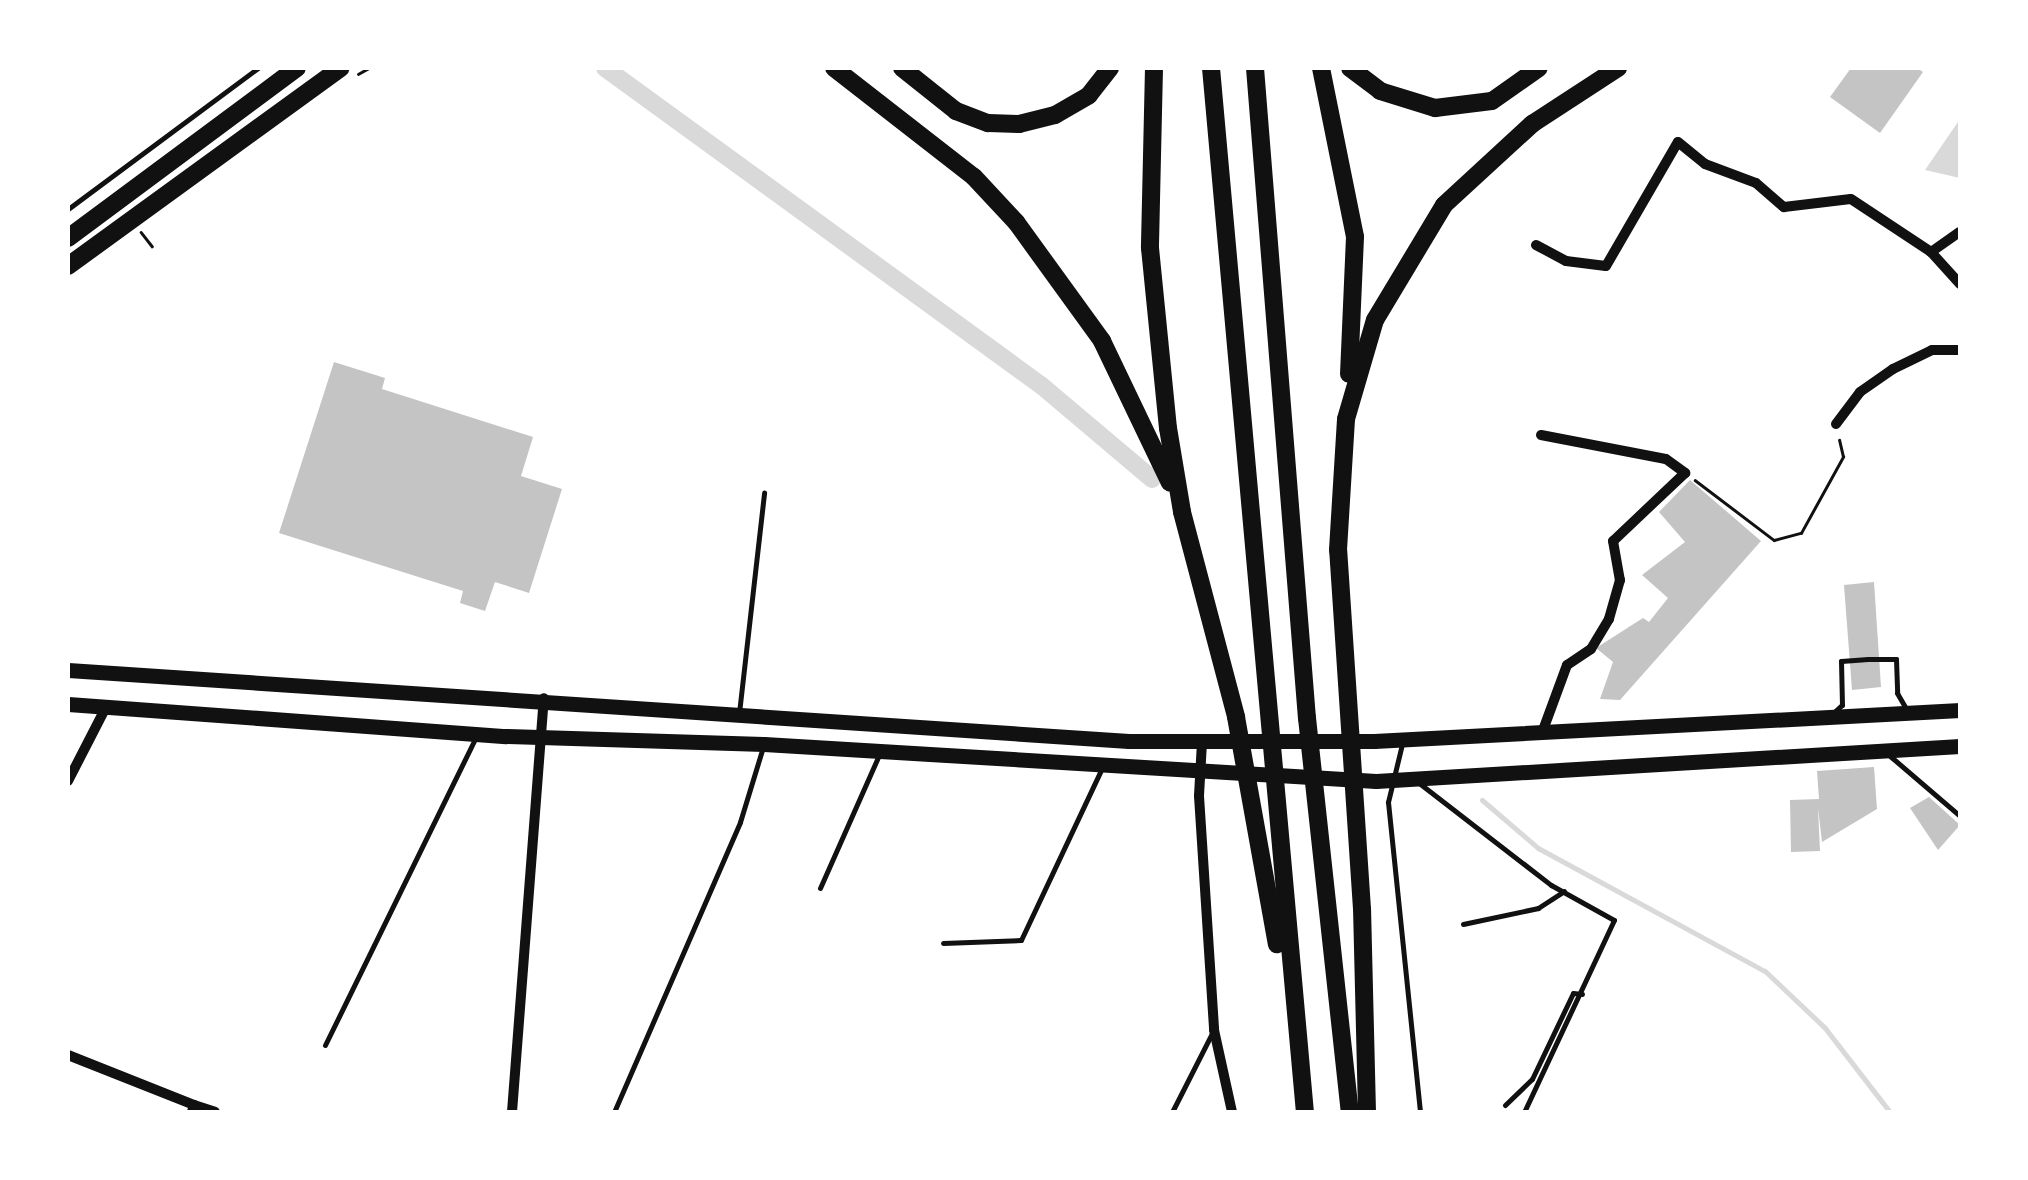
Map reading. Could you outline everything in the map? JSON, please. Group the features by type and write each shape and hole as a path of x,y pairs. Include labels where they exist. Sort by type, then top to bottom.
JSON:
{"highway":[{"path":"68,238 297,68"},
{"path":"68,266 341,68"},
{"path":"836,68 974,177 1063,280 1133,399 1182,512"},
{"path":"902,68 956,111 988,123 1019,124 1055,115 1088,95 1110,68"},
{"path":"1154,68 1154,320 1182,512 1236,717 1305,1112"},
{"path":"1211,68 1294,1036"},
{"path":"1255,68 1306,718 1325,917 1350,1112"},
{"path":"1321,68 1355,237 1338,550 1362,910 1367,1112"},
{"path":"1350,68 1380,91 1411,104 1461,108 1492,100 1539,68"},
{"path":"1346,419 1375,320 1444,205 1532,124 1618,68"}],"main road":[{"path":"68,670 472,700 544,698 738,716 1202,742 1403,740 1960,710"},
{"path":"68,704 477,734 764,744 879,755 1389,780 1960,746"}],"street":[{"path":"1536,246 1566,260 1606,266 1678,142 1705,164 1756,184 1784,207 1850,200 1930,252 1960,284"},
{"path":"1930,252 1960,232"},
{"path":"1836,424 1860,392 1893,369 1932,350 1960,350"},
{"path":"1541,435 1666,459 1685,473 1613,541 1620,580 1609,619 1591,648 1567,664 1542,732"},
{"path":"512,1112 544,698"},
{"path":"68,781 106,707"},
{"path":"1202,742 1200,771 1214,1030 1232,1112"},
{"path":"68,1054 193,1109 214,1112"}],"lane":[{"path":"68,208 258,68"},
{"path":"738,716 764,492"},
{"path":"1828,717 1842,705 1841,661 1896,659 1897,693 1913,712"},
{"path":"325,1044 477,734"},
{"path":"1403,740 1389,780 1420,1112"},
{"path":"614,1112 740,822 764,744"},
{"path":"1884,750 1960,816"},
{"path":"820,888 879,755"},
{"path":"943,943 1021,940 1104,765"},
{"path":"1412,778 1564,891 1614,920 1524,1112"},
{"path":"1463,924 1538,908 1564,891"},
{"path":"1505,1105 1532,1080 1573,993 1582,994"},
{"path":"1172,1112 1214,1030"}],"path":[{"path":"1685,473 1774,540 1801,533 1843,458 1836,424"}],"shaded area":[{"path":"1960,119 1960,178 1925,170"}],"building":[{"path":"1851,68 1917,68 1923,72 1880,133 1830,97"},
{"path":"334,362 385,378 382,389 533,437 521,476 562,489 529,593 495,582 485,611 460,603 463,591 279,533"},
{"path":"1690,480 1761,541 1620,700 1600,699 1613,662 1596,648 1643,618 1649,622 1668,598 1642,575 1685,542 1659,512"},
{"path":"1874,582 1881,687 1852,690 1844,585"},
{"path":"1874,767 1877,809 1822,842 1818,808 1820,851 1791,852 1790,800 1819,799 1817,771"},
{"path":"1929,797 1960,825 1938,850 1910,808"}],"waterway":[{"path":"605,68 1042,386 1152,479"},
{"path":"1482,800 1538,848 1765,971 1825,1028 1890,1112"}]}
